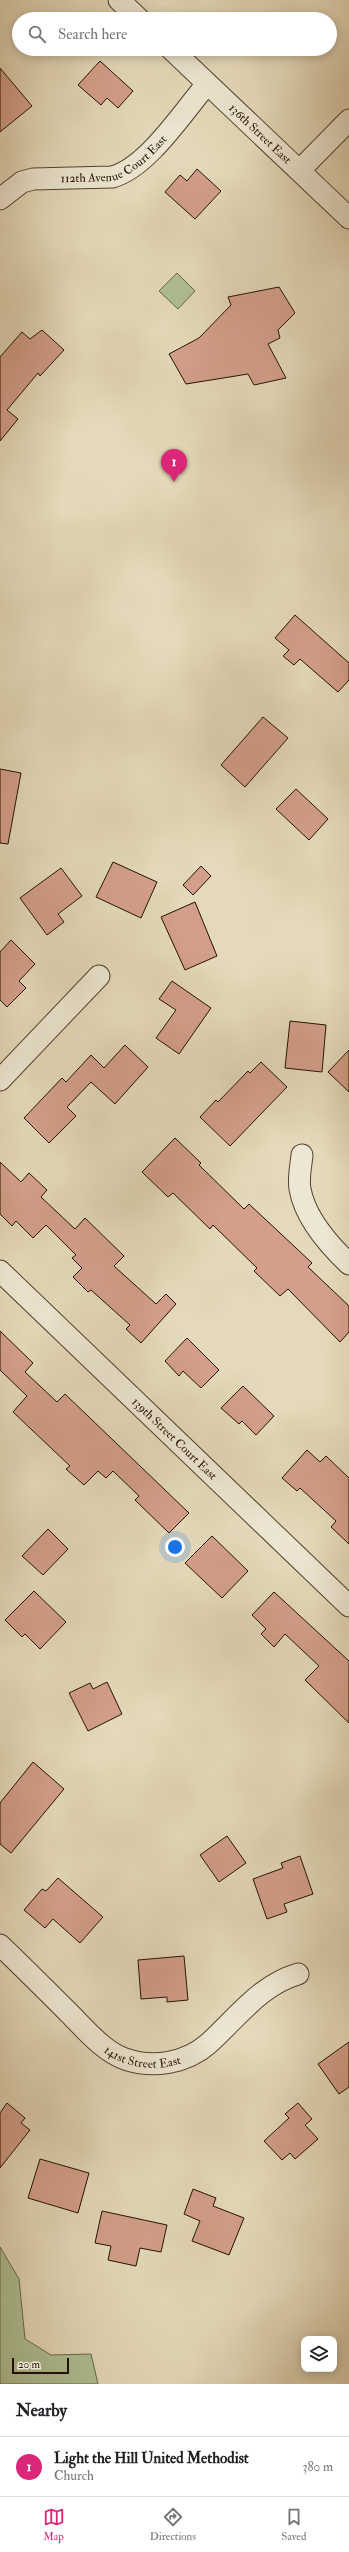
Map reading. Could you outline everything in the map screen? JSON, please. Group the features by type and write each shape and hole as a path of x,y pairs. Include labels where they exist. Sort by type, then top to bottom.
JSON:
{"street":[{"path":"119,0 132,12"},
{"name":"136th Street East","path":"177,56 300,170 349,218"},
{"name":"112th Avenue Court East","path":"0,199 22,182 33,179 112,177 122,174 153,147 207,84"},
{"path":"300,170 349,120"},
{"path":"0,1080 99,976"},
{"path":"302,1155 300,1188 307,1211 326,1238 349,1264"},
{"name":"139th Street Court East","path":"0,1271 349,1606"},
{"name":"141st Street East","path":"0,1945 95,2038 124,2059 143,2064 165,2063 191,2057 207,2045 264,1990 279,1979 298,1974"}],"green space":[{"path":"177,273 195,291 178,309 159,291"},
{"path":"0,2247 19,2279 25,2339 51,2355 91,2354 98,2384 0,2384"}],"building":[{"path":"100,61 133,91 118,108 107,98 101,105 78,85"},
{"path":"0,68 32,106 0,132"},
{"path":"197,169 221,191 195,219 165,192 180,175 187,181"},
{"path":"279,287 295,313 278,330 280,338 268,344 286,378 254,385 248,374 186,384 169,354 199,338 231,305 228,297"},
{"path":"42,330 64,350 40,376 38,373 7,410 18,419 0,441 0,357 22,332 30,339"},
{"path":"295,615 349,663 349,680 338,692 300,659 294,665 283,656 289,650 275,638"},
{"path":"263,717 288,738 245,787 221,765"},
{"path":"0,769 21,773 8,844 0,843"},
{"path":"296,789 328,819 309,840 276,809"},
{"path":"113,862 157,882 141,918 96,897"},
{"path":"201,866 211,876 193,895 183,885"},
{"path":"61,868 82,896 58,914 64,922 47,935 20,898"},
{"path":"195,902 217,956 185,970 161,917"},
{"path":"11,940 35,964 19,981 26,988 7,1007 0,1000 0,952"},
{"path":"172,981 211,1008 179,1054 156,1038 176,1010 159,999"},
{"path":"290,1021 326,1025 322,1072 285,1068"},
{"path":"125,1045 148,1067 115,1104 91,1082 67,1107 76,1116 49,1143 24,1118 62,1078 66,1082 91,1055 104,1068"},
{"path":"349,1050 349,1092 328,1072"},
{"path":"261,1062 287,1087 230,1146 200,1117 216,1100 218,1102 248,1071 250,1073"},
{"path":"175,1138 201,1163 199,1165 244,1209 249,1204 312,1263 308,1267 349,1306 349,1332 340,1342 288,1289 280,1296 254,1271 257,1268 213,1225 210,1229 173,1193 168,1197 142,1172"},
{"path":"0,1162 21,1182 29,1173 47,1190 41,1197 75,1229 85,1218 124,1256 114,1266 156,1304 166,1294 176,1304 141,1343 126,1329 130,1325 91,1290 88,1292 73,1277 82,1268 72,1258 76,1255 46,1225 33,1238 16,1221 12,1226 0,1214"},
{"path":"0,1331 33,1363 25,1372 57,1402 65,1394 189,1513 169,1533 135,1500 139,1496 113,1471 106,1478 98,1471 84,1485 66,1469 70,1466 13,1412 27,1396 0,1370"},
{"path":"187,1338 219,1370 201,1388 183,1371 179,1376 165,1361"},
{"path":"243,1386 274,1416 256,1435 242,1421 239,1424 221,1408"},
{"path":"307,1450 320,1462 326,1456 349,1478 349,1544 331,1527 336,1521 300,1488 297,1491 282,1478"},
{"path":"48,1529 68,1549 43,1575 22,1556"},
{"path":"212,1536 248,1571 222,1598 185,1563"},
{"path":"34,1591 66,1622 40,1649 25,1634 22,1637 5,1620"},
{"path":"274,1592 349,1661 349,1723 305,1680 319,1666 285,1634 274,1647 261,1634 266,1629 252,1615"},
{"path":"107,1682 122,1714 88,1731 69,1693 90,1683 93,1689"},
{"path":"33,1762 64,1789 11,1853 0,1844 0,1803"},
{"path":"227,1836 246,1863 219,1882 200,1855"},
{"path":"300,1856 313,1894 284,1904 287,1912 267,1919 253,1879 283,1868 281,1863"},
{"path":"58,1878 103,1917 80,1943 53,1919 45,1928 24,1910 42,1889 46,1891"},
{"path":"184,1956 188,2000 167,2002 167,1997 141,1999 138,1960"},
{"path":"349,2042 349,2087 339,2094 318,2064"},
{"path":"7,2103 25,2118 21,2123 30,2130 0,2168 0,2113"},
{"path":"298,2103 312,2119 305,2125 318,2139 295,2159 290,2153 282,2160 264,2141 289,2118 285,2114"},
{"path":"40,2159 89,2173 78,2213 28,2198"},
{"path":"193,2189 216,2198 213,2206 244,2218 229,2255 192,2241 200,2221 184,2214"},
{"path":"102,2211 167,2225 161,2252 140,2248 136,2266 108,2260 111,2246 95,2243"}],"place":[{"name":"Light the Hill United Methodist","path":"174,482"}]}
